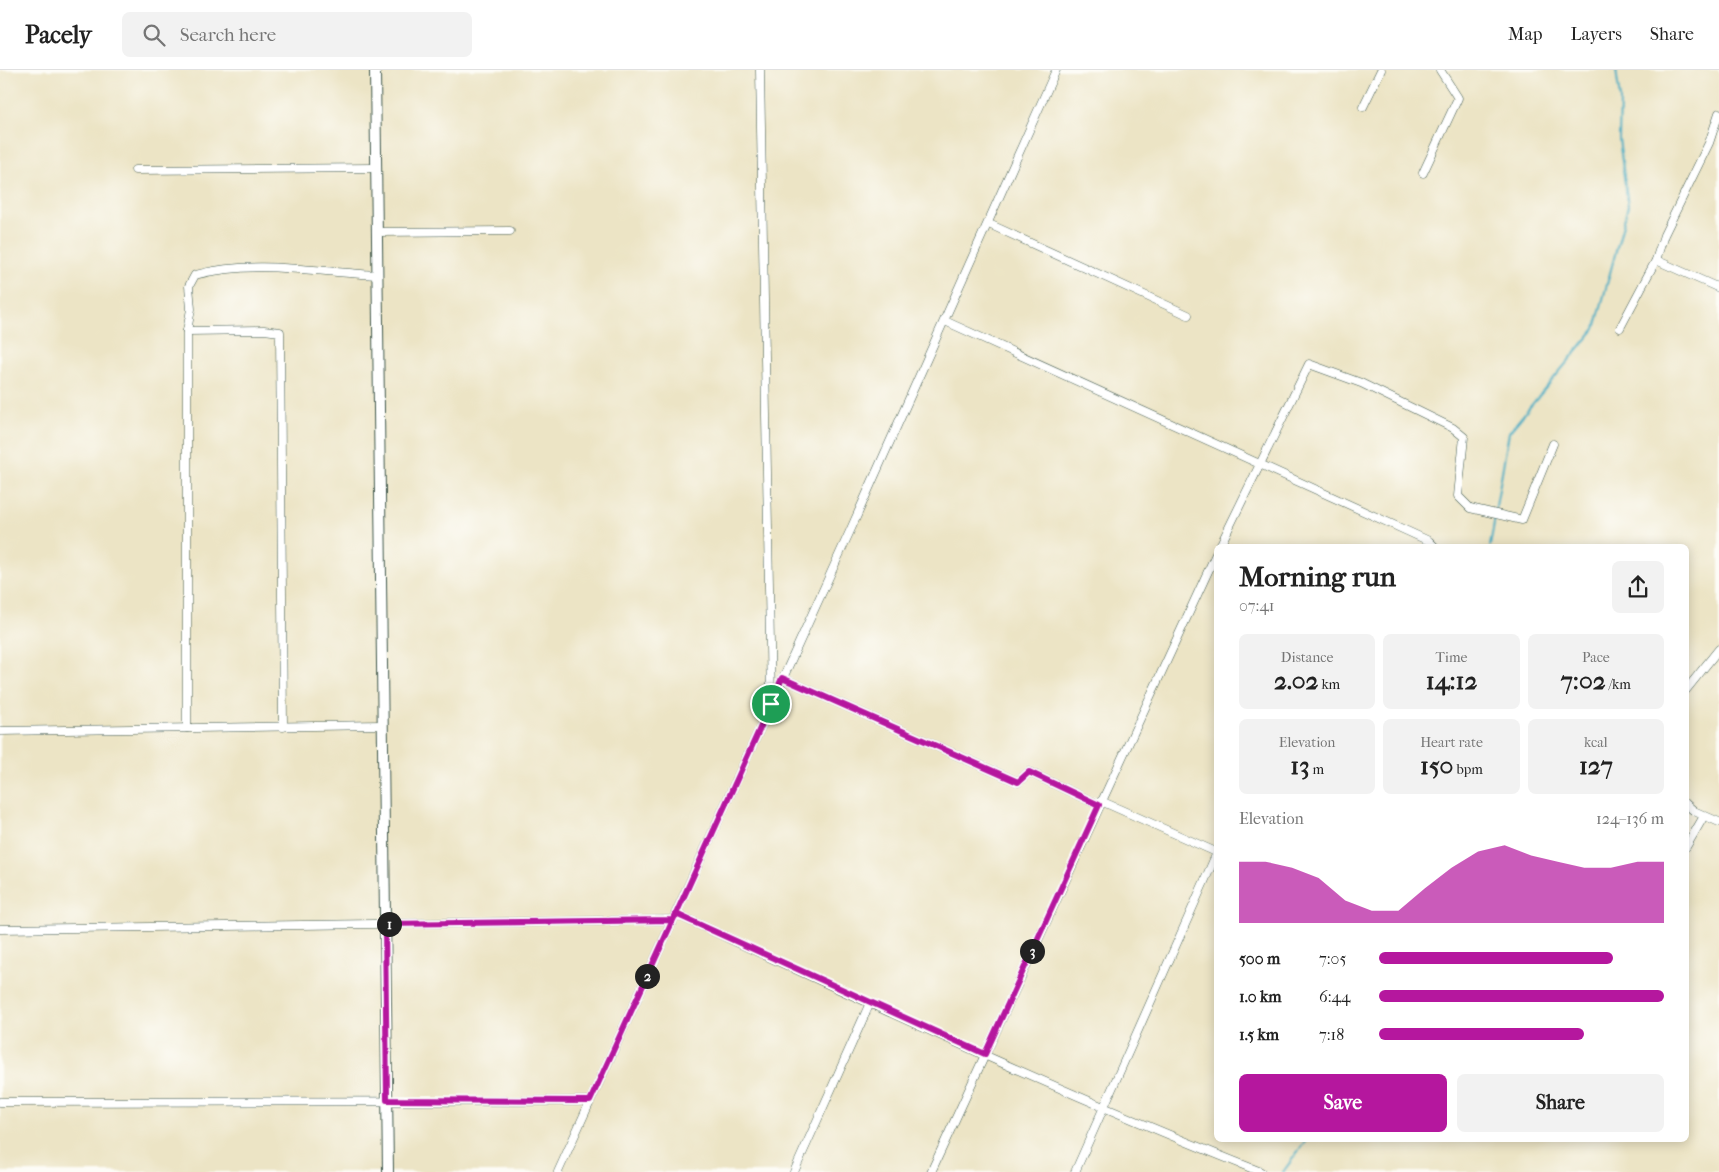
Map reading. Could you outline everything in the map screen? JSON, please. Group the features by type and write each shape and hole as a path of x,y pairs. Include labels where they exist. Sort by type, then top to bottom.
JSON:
{"main road":[{"path":"374,70 388,1172"}],"street":[{"path":"760,70 771,704"},
{"path":"558,1172 989,224 1056,70"},
{"path":"1363,107 1381,70"},
{"path":"1422,173 1458,98 1453,87 1440,70"},
{"path":"1620,328 1656,260 1664,235 1716,128 1719,113"},
{"path":"135,170 376,168"},
{"path":"989,224 1188,315"},
{"path":"376,232 510,231"},
{"path":"1656,260 1719,288"},
{"path":"187,728 187,331 191,309 189,286 195,275 221,269 274,269 377,275"},
{"path":"945,321 1432,544"},
{"path":"187,331 264,330 280,332 283,727"},
{"path":"1221,544 1258,464 1309,364 1361,383 1453,428 1464,437 1458,496 1470,508 1522,520 1553,444"},
{"path":"931,1172 1214,558"},
{"path":"1689,686 1719,649"},
{"path":"782,678 1018,782 1029,772 1214,853"},
{"path":"0,732 382,725"},
{"path":"1689,806 1704,816 1719,822"},
{"path":"1689,842 1704,816"},
{"path":"1075,1172 1214,859"},
{"path":"0,929 385,924 675,917 1105,1107 1261,1172"},
{"path":"794,1172 870,1003"},
{"path":"0,1102 590,1101"}],"waterway":[{"path":"1495,512 1509,432 1595,329 1628,206 1619,139 1620,99 1616,70"},
{"path":"1490,544 1495,517"},
{"path":"1283,1172 1305,1142"}],"route":[{"path":"782,678 1018,782 1029,772 1099,805 985,1054 676,914 590,1101 387,1100 385,924 673,920 771,704 782,678"}]}
